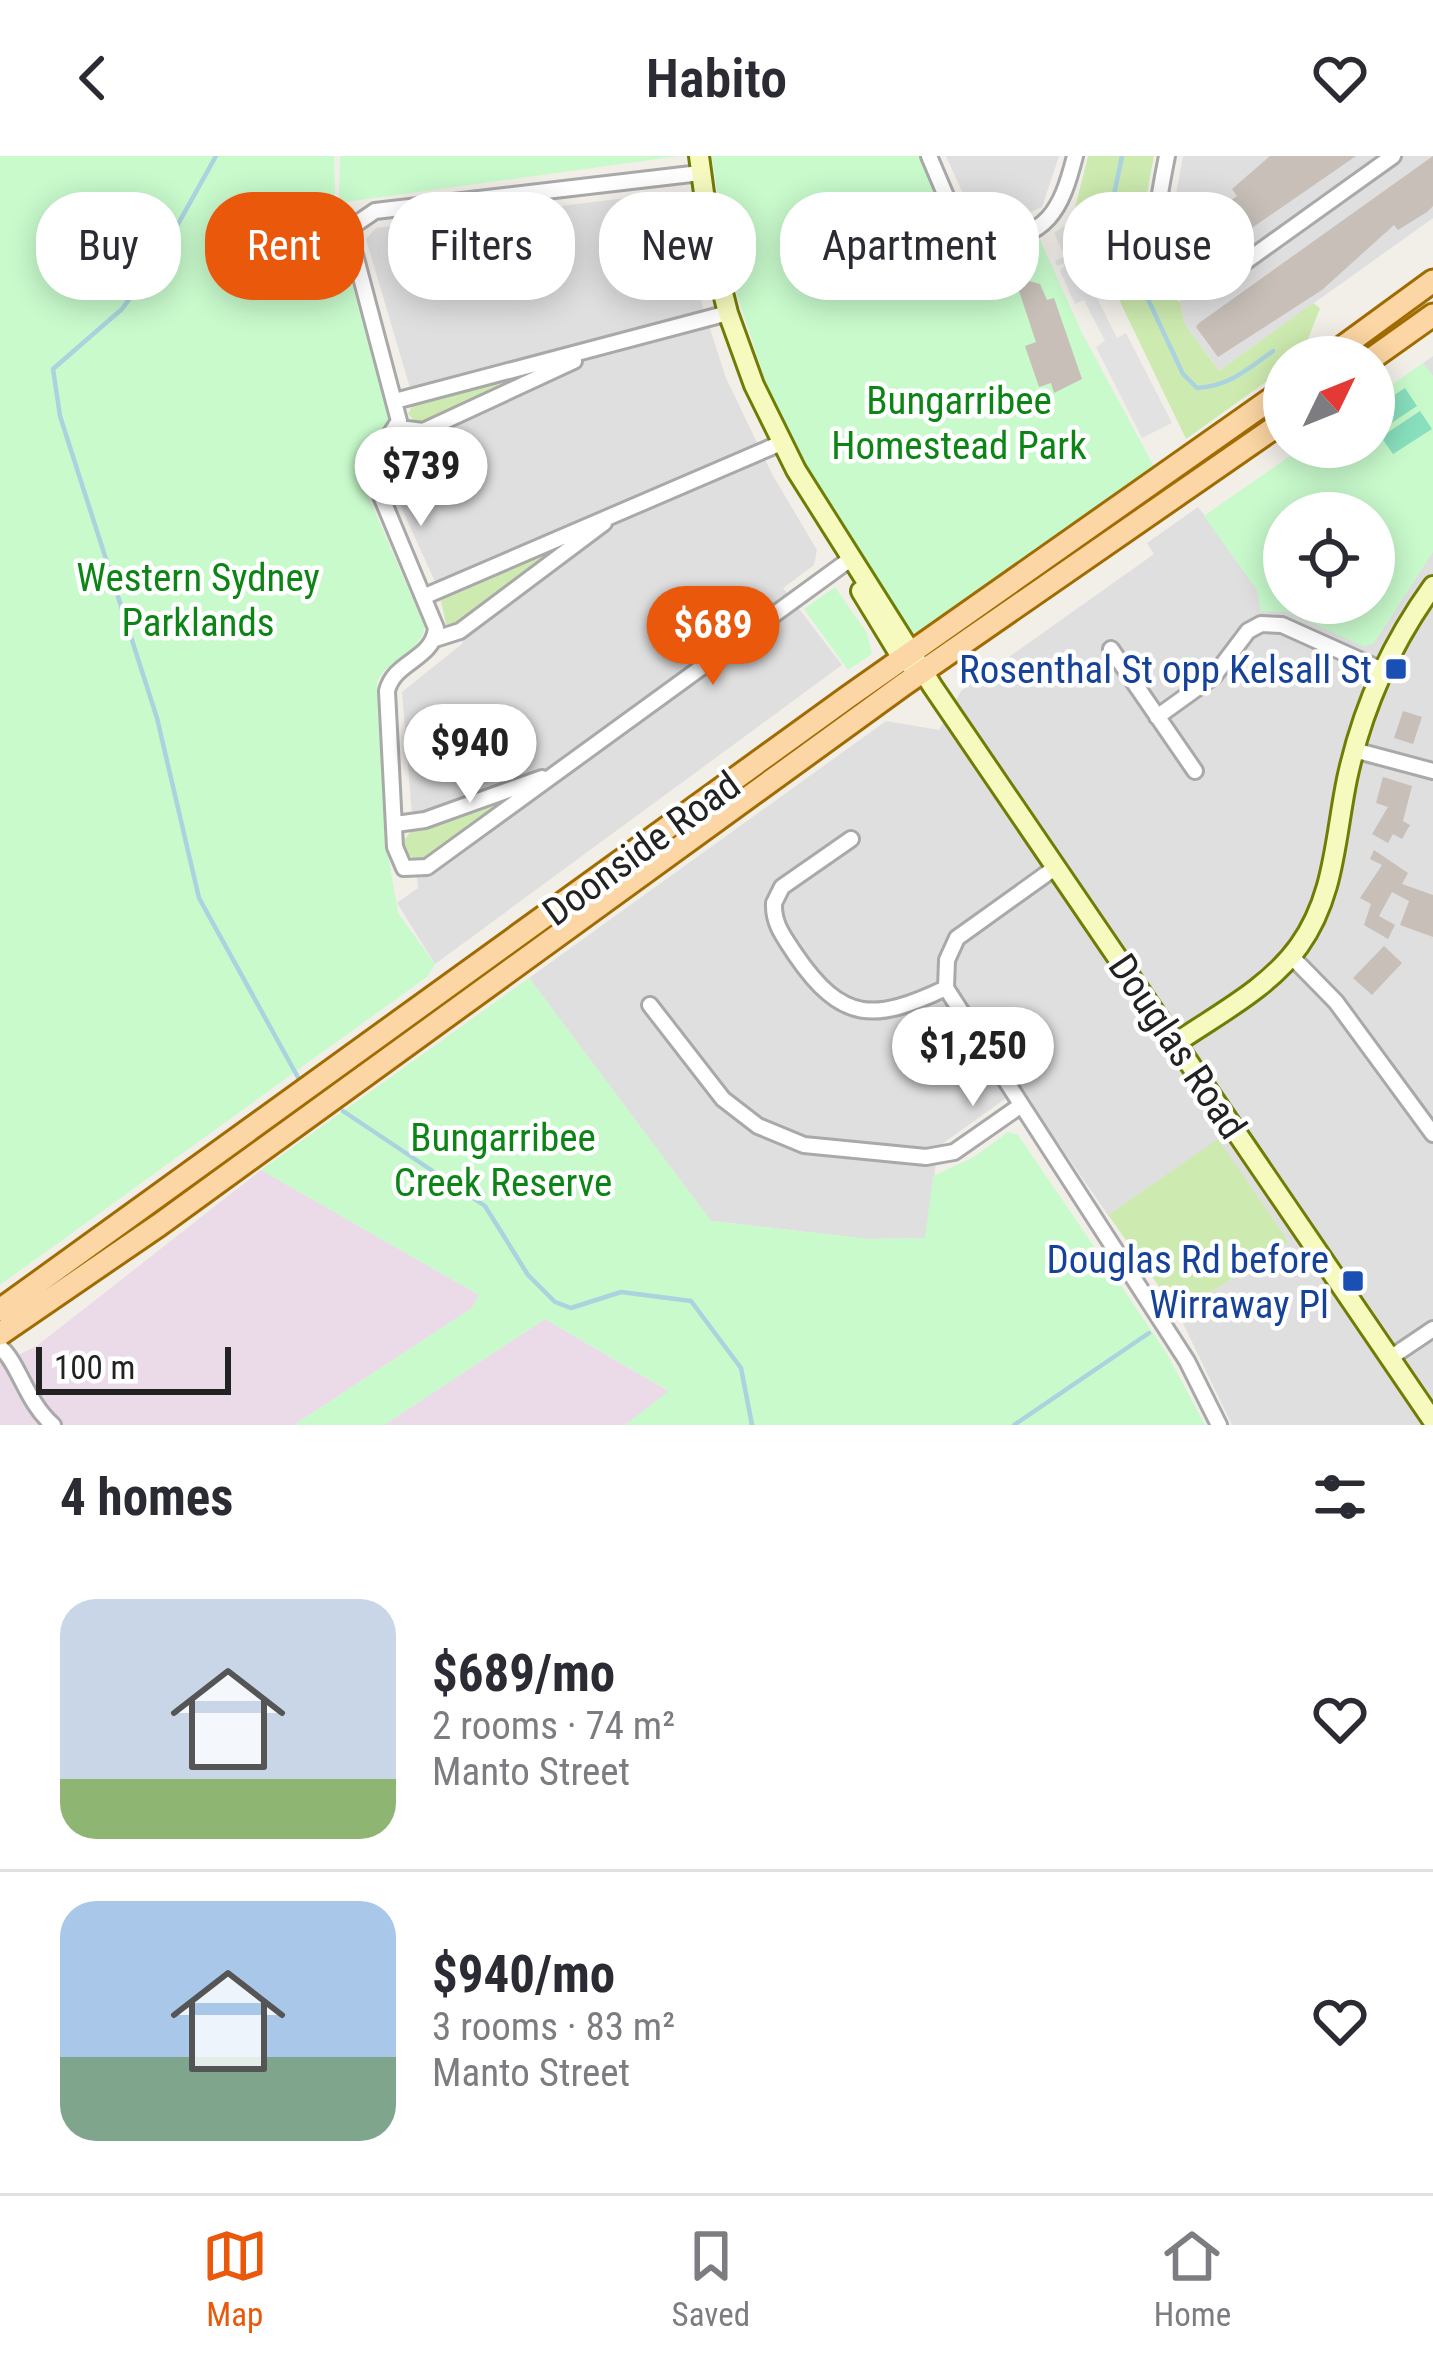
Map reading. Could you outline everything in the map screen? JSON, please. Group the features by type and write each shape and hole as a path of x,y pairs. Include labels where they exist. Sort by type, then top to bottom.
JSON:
{"main road":[{"path":"1358,336 1433,281"},
{"path":"1395,342 1433,315"},
{"name":"Doonside Road","path":"0,1334 1263,405"},
{"name":"Doonside Road","path":"0,1310 914,660 1263,435"}],"street":[{"path":"929,156 960,229 985,244 1053,218 1063,204 1075,156"},
{"path":"1167,156 1156,211 1157,242 1169,278 1191,290 1224,277 1393,156"},
{"path":"399,428 351,238 356,222 375,212 700,165"},
{"name":"Douglas Road","path":"700,165 728,313 781,443 849,560 1433,1421"},
{"path":"394,401 584,355 728,313"},
{"path":"399,428 423,431 584,355"},
{"path":"399,428 372,455 369,467 435,623 435,638"},
{"path":"423,597 781,443"},
{"path":"607,520 460,631 435,638 388,683 395,847 404,868 427,867 849,560"},
{"path":"1176,1043 1260,986 1291,956 1316,918 1329,883 1354,750 1382,670 1433,586"},
{"path":"1157,717 1214,676 1248,631 1261,624 1282,625 1382,670"},
{"path":"1111,649 1195,771"},
{"path":"1354,750 1433,771"},
{"path":"396,824 425,820 547,776"},
{"path":"851,839 778,893 773,916 783,935 819,989 848,1010 906,1007 946,988"},
{"path":"1055,867 957,938 947,960 946,988 1187,1361 1219,1425"},
{"path":"1291,956 1336,1002 1433,1134"},
{"path":"650,1005 723,1099 758,1126 804,1145 926,1156 955,1152 1020,1106"},
{"path":"33,1312 3,1356 53,1425"},
{"path":"1390,1358 1433,1329"}],"shaded area":[{"path":"946,156 1059,156 1039,208 1039,192 962,192"},
{"path":"1183,156 1433,156 1433,218 1219,371 1184,323 1180,300 1254,300 1254,192 1176,192"},
{"path":"599,201 599,300 701,300 726,378 772,474 817,550 814,565 783,588 842,665 435,964 397,903 418,888 402,692 463,643 386,474 396,456 426,442 366,239 376,228 388,227 388,300 575,300 575,204"},
{"path":"1063,227 1063,252 1054,233"},
{"path":"1084,300 1098,300 1117,338 1126,333 1172,423 1142,438 1096,347 1105,341"},
{"path":"1433,356 1433,1425 1232,1425 1178,1313 1289,1242 1218,1140 1108,1215 1020,1088 938,1147 926,1238 868,1239 711,1221 529,978 886,721 939,730 961,691 1154,554 1147,543 1198,507 1205,516 1263,492 1263,624 1395,624 1395,492 1264,492 1323,468 1395,468 1395,383"},
{"path":"261,1170 479,1295 472,1308 294,1425 0,1425 0,1364 38,1345"},
{"path":"545,1319 670,1392 625,1425 384,1425"}],"green space":[{"name":"Western Sydney Parklands","path":"0,156 334,156 335,192 205,192 205,300 356,300 389,416 356,468 425,627 417,643 377,682 388,854 398,913 435,964 428,976 0,1285"},
{"path":"340,156 679,156 419,192 388,192 388,196 364,200 364,192 339,192"},
{"name":"Bungarribee Homestead Park","path":"712,156 919,156 936,192 780,192 780,300 1039,300 1039,237 1063,300 1067,300 1157,472 926,633 911,632 803,463 764,390 766,383 739,300 756,300 756,192 717,192"},
{"path":"1088,156 1154,156 1149,192 1079,192"},
{"path":"1119,300 1178,300 1184,323 1219,371 1263,339 1263,384 1186,439"},
{"path":"1313,303 1320,308 1309,336 1267,336"},
{"path":"1423,363 1433,376 1433,552 1395,611 1395,492 1263,492 1263,611 1257,590 1204,516 1273,468 1395,468 1395,382"},
{"path":"545,368 420,426 408,414 414,402"},
{"path":"1405,388 1417,406 1395,421 1395,394"},
{"path":"1420,411 1432,429 1395,453 1395,428"},
{"path":"578,534 459,626 446,624 440,597"},
{"path":"835,587 867,633 872,654 848,670 804,609"},
{"path":"1314,624 1386,624 1374,643 1363,646"},
{"path":"514,791 519,794 424,862 404,854 402,843 411,831"},
{"name":"Bungarribee Creek Reserve","path":"529,978 711,1221 868,1239 925,1238 933,1176 974,1157 1008,1132 1018,1135 1166,1352 1205,1425 625,1425 669,1391 545,1319 384,1425 294,1425 472,1308 479,1295 261,1170"},
{"path":"1218,1139 1289,1242 1178,1313 1108,1215"}],"building":[{"path":"1270,156 1356,156 1254,227 1254,192 1232,189"},
{"path":"1433,156 1433,206 1427,212 1398,230 1394,225 1322,290 1218,357 1196,327 1231,300 1254,300 1254,284"},
{"path":"1039,284 1047,300 1054,298 1082,379 1054,393 1051,383 1039,387 1025,346 1036,342 1022,300 1039,300"},
{"path":"1403,711 1422,717 1413,744 1394,738"},
{"path":"1383,777 1412,786 1403,821 1410,825 1402,839 1393,834 1388,843 1372,834 1388,807 1376,803"},
{"path":"1374,850 1408,873 1402,884 1433,895 1433,937 1400,925 1409,901 1392,892 1379,916 1395,925 1388,939 1364,925 1371,904 1360,898 1382,865 1370,859"},
{"path":"1384,946 1402,963 1372,995 1353,978"}],"waterway":[{"path":"216,156 158,260 122,309 53,369 60,416 157,718 199,898 300,1081"},
{"path":"1122,156 1111,209 1116,231 1183,374 1197,388 1208,387 1263,358"},
{"path":"343,1111 485,1206 528,1275 555,1302 571,1308 621,1292 691,1301 741,1368 752,1425"},
{"path":"1014,1425 1149,1333"}],"place":[{"name":"Rosenthal St opp Kelsall St","path":"1396,669"},
{"name":"Douglas Rd before Wirraway Pl","path":"1353,1281"}]}
